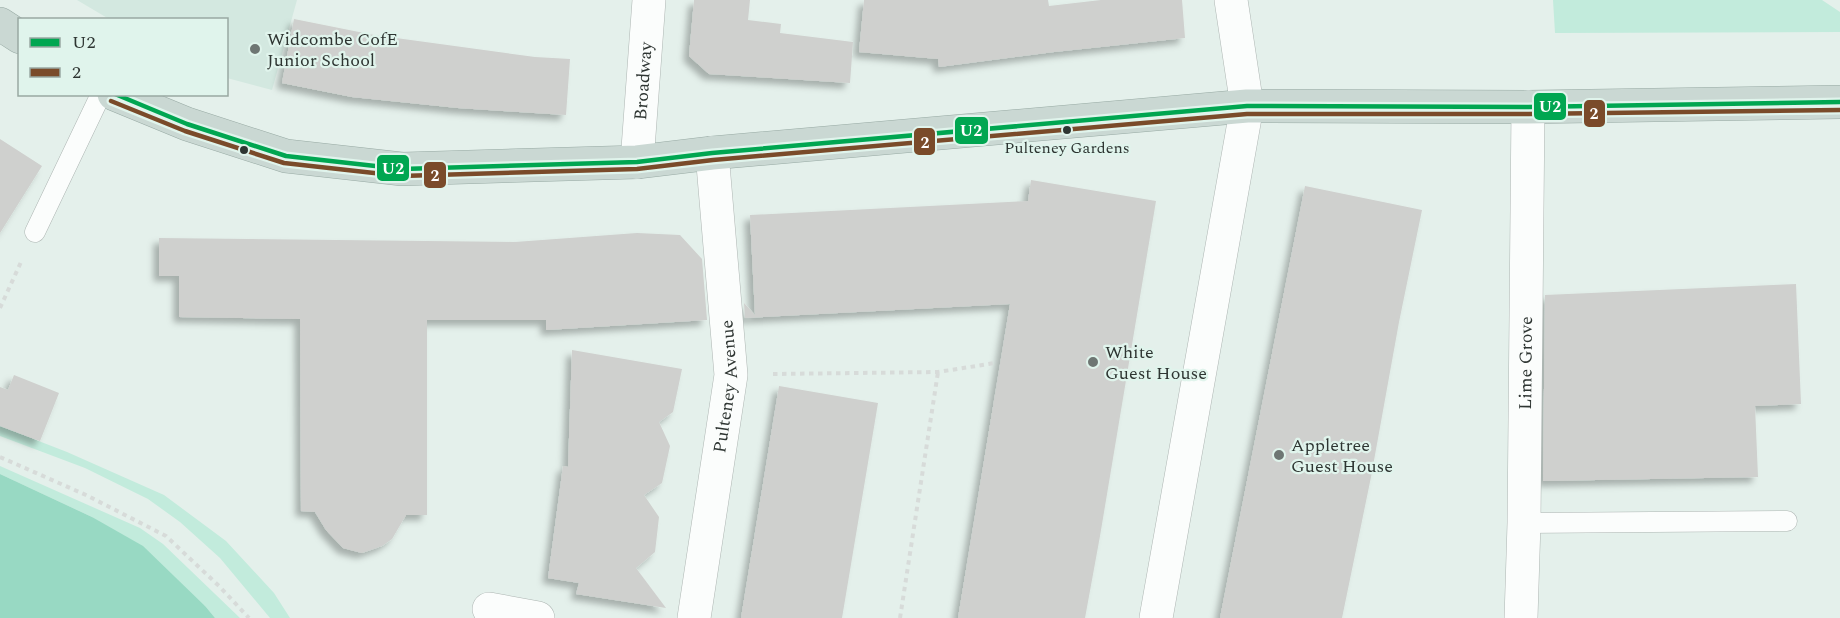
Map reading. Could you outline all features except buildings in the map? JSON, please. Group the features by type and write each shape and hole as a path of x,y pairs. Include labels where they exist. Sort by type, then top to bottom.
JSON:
{"highway":[{"path":"0,24 18,36"},
{"path":"119,96 187,124 286,156 402,170 637,162 712,153 1247,106 1528,107 1840,102"}],"street":[{"name":"Broadway","path":"637,162 649,0"},
{"path":"1156,618 1247,106 1231,0"},
{"name":"Lime Grove","path":"1521,618 1528,107"},
{"name":"Pulteney Avenue","path":"694,618 731,375 712,153"},
{"path":"489,609 538,618"}],"lane":[{"path":"35,232 100,96"},
{"path":"1524,523 1787,521"}],"path":[{"path":"0,308 35,232"},
{"path":"731,375 938,372 995,363"},
{"path":"900,618 938,372"},
{"path":"0,457 86,495 166,536 249,618"}],"shaded area":[{"name":"Widcombe CofE Junior School","path":"77,0 297,0 272,90 228,78 228,18 107,18"},
{"path":"1553,0 1822,0 1840,12 1840,32 1555,33"},
{"path":"0,426 67,452 164,495 226,541 274,593 290,618 270,618 220,558 180,522 148,499 85,468 0,436"},
{"path":"0,466 140,528 163,544 240,618 215,618 206,607 92,517 0,474"},
{"path":"0,474 92,517 143,546 215,618 0,618"}],"transit line":[{"name":"U2","path":"120,96 187,124 286,156 402,169 637,162 712,153 1247,106 1528,107 1840,102"},
{"name":"2","path":"111,101 185,131 284,163 401,176 637,169 713,160 1247,114 1528,114 1840,110"}],"place":[{"name":"Widcombe CofE Junior School","path":"255,49"},
{"name":"Pulteney Gardens","path":"1067,130"},
{"name":"White Guest House","path":"1093,362"},
{"name":"Appletree Guest House","path":"1279,455"}]}
